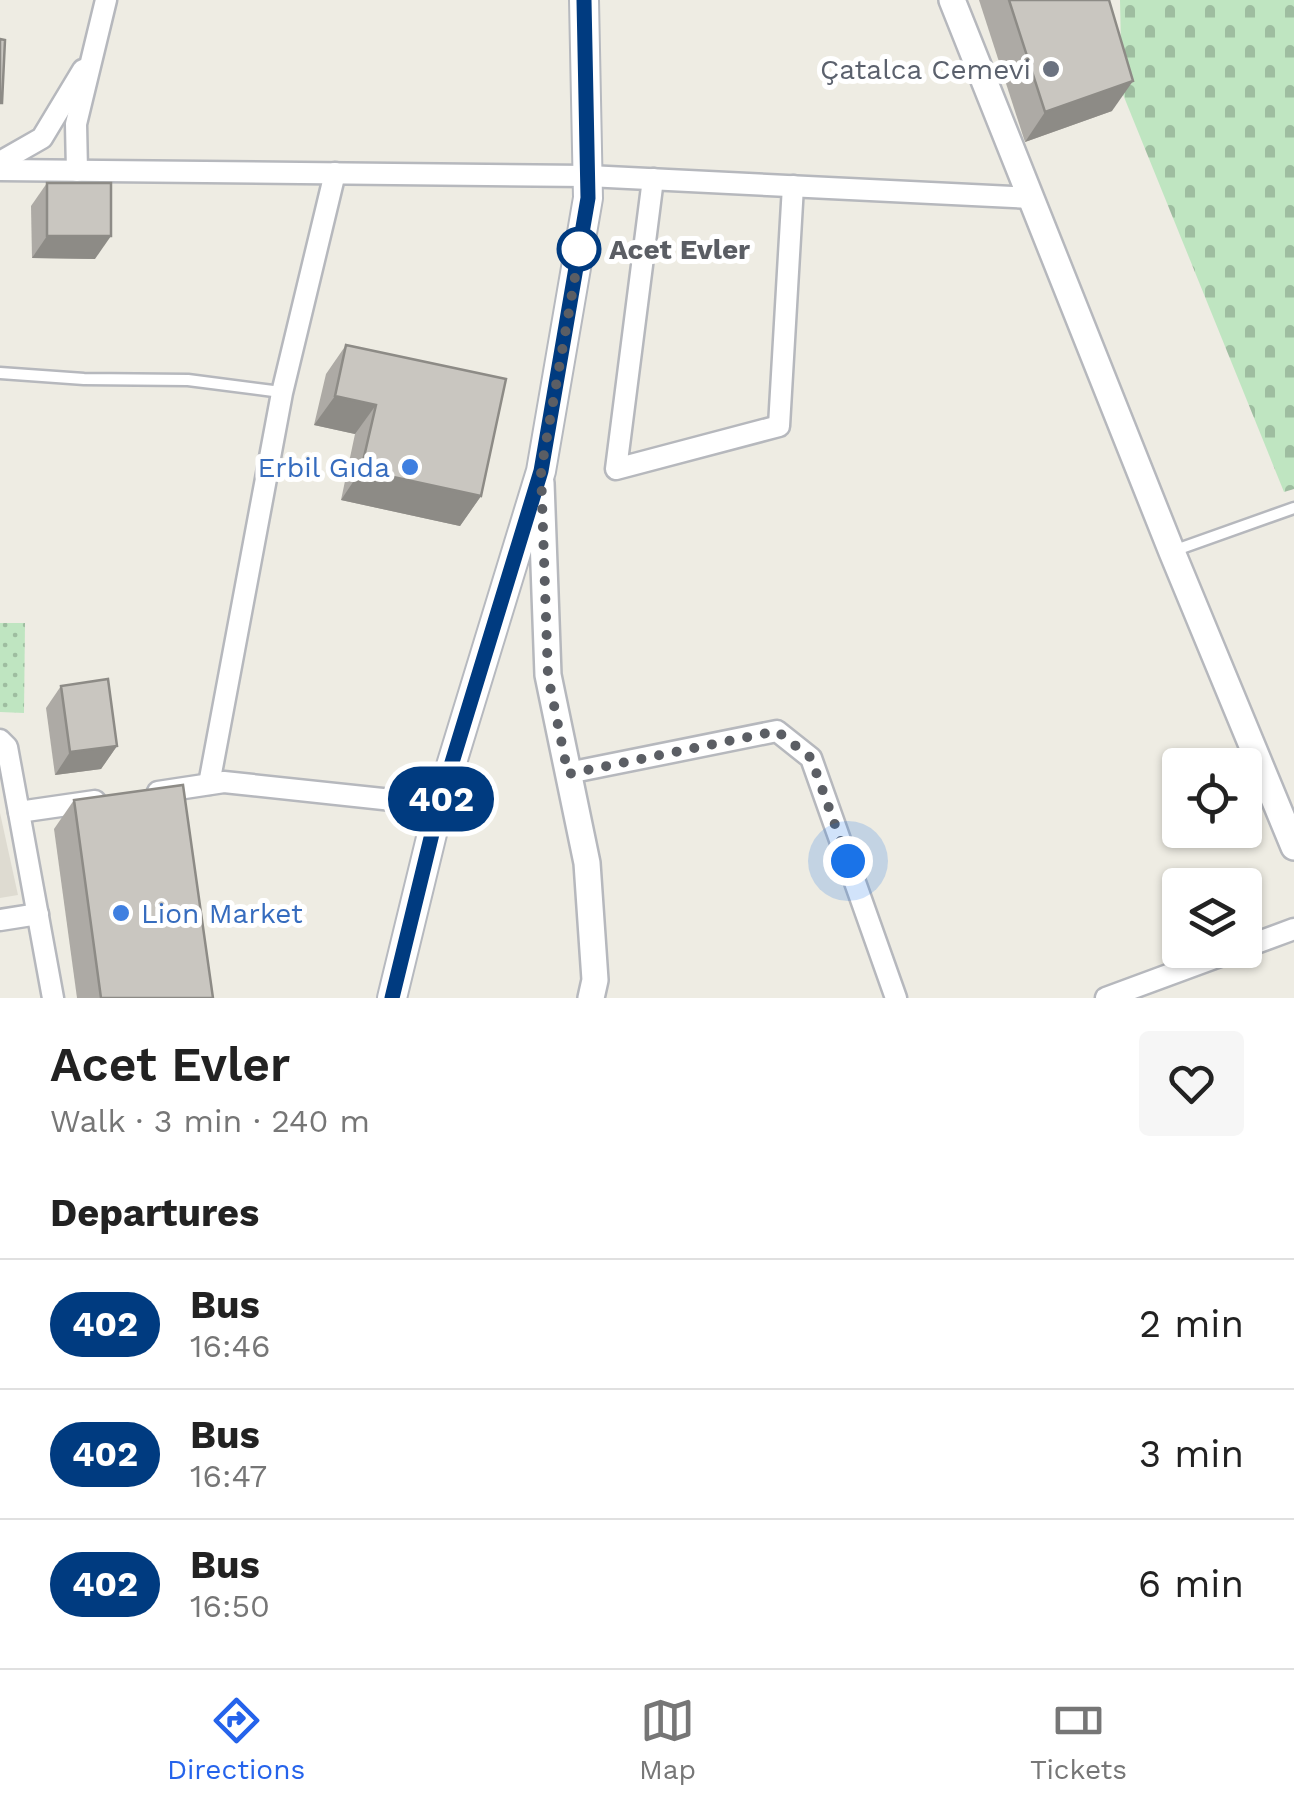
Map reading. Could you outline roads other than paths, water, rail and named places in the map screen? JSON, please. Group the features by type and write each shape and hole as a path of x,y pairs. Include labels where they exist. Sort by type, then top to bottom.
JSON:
{"main road":[{"path":"392,998 439,805 541,471 588,198 584,0"}],"street":[{"path":"77,171 76,124 106,0"},
{"path":"952,0 1294,847"},
{"path":"0,162 42,138 94,51"},
{"path":"0,170 588,176 1031,198"},
{"path":"209,784 282,393 335,173"},
{"path":"653,179 616,469 779,426 793,186"},
{"path":"541,471 548,676 586,862 595,980 591,998"},
{"path":"568,774 777,731 811,758 896,998"},
{"path":"0,740 6,747 54,998"},
{"path":"19,812 224,782 439,805"},
{"path":"0,920 38,914"},
{"path":"1262,941 1294,929"},
{"path":"1106,998 1187,968"}],"lane":[{"path":"0,374 188,380 282,393"},
{"path":"1172,552 1294,508"}],"place":[{"name":"Çatalca Cemevi","path":"1051,69"},
{"name":"Acet Evler","path":"579,249"},
{"name":"Erbil Gıda","path":"410,467"},
{"name":"Lion Market","path":"121,913"}]}
